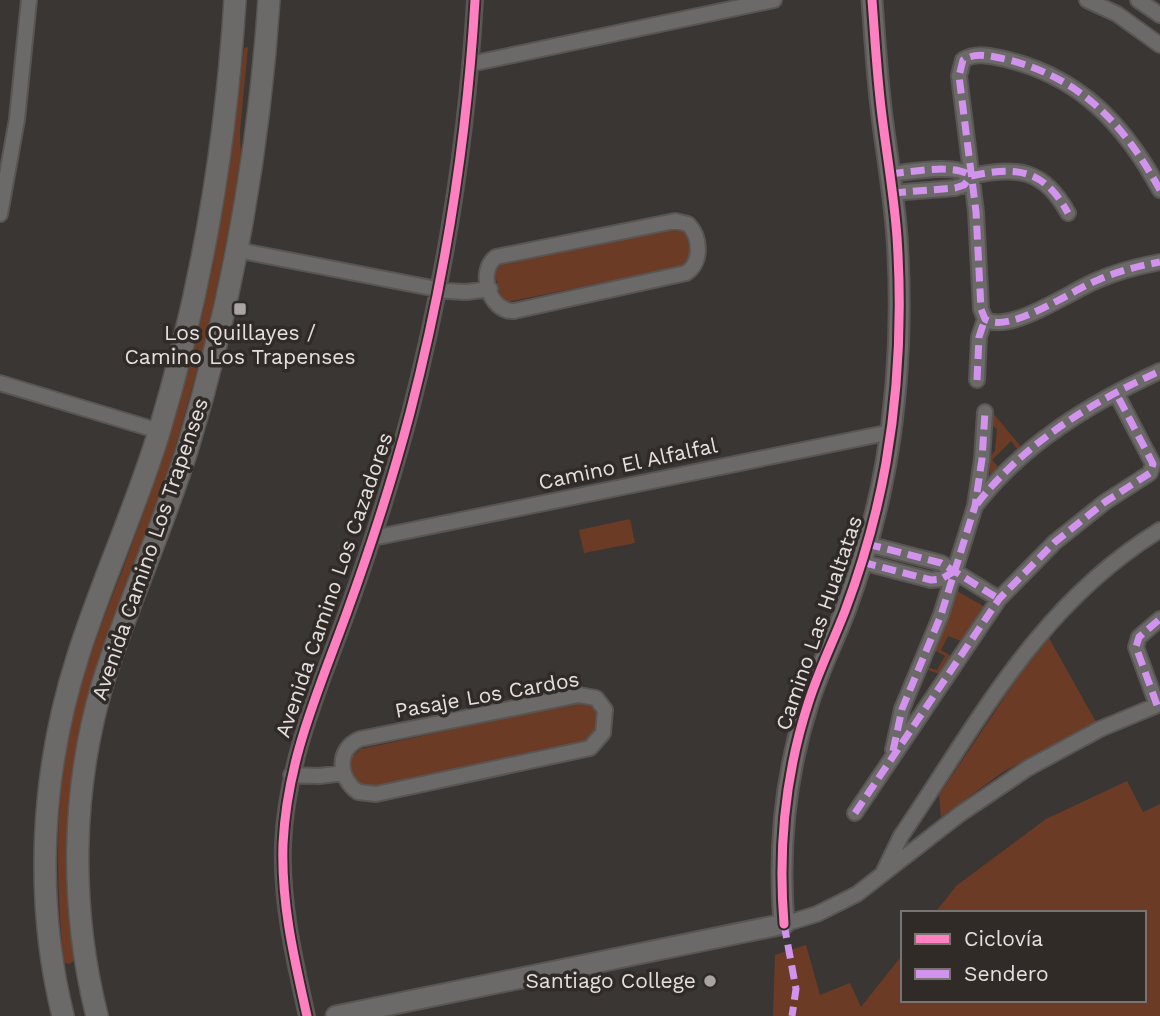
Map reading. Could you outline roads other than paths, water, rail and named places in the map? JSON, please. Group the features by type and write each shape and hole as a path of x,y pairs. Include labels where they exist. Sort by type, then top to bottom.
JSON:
{"main road":[{"name":"Avenida Camino Los Trapenses","path":"63,1016 53,966 47,904 45,839 50,775 57,734 78,654 159,431 191,307 214,193 229,90 235,0"},
{"name":"Avenida Camino Los Trapenses","path":"97,1016 85,961 79,900 78,838 82,785 92,724 110,662 160,533 213,357 237,250 254,149 269,0"},
{"path":"233,43 248,41 264,57"},
{"path":"53,966 70,970 85,961"}],"street":[{"path":"0,214 17,119 29,0"},
{"name":"Avenida Camino Los Cazadores","path":"307,1016 287,927 283,888 283,842 291,775 300,738 373,538 410,413 438,289 456,187 475,0"},
{"path":"470,64 774,0"},
{"name":"Camino Las Hualtatas","path":"784,924 782,835 796,748 814,685 844,614 865,553 880,494 891,432 900,332 899,274 872,0"},
{"path":"1087,0 1117,15 1160,45"},
{"path":"1138,0 1160,15"},
{"path":"977,380 979,337 985,319 981,309 979,250 959,72 963,60 978,55 1012,61 1065,82 1088,97 1120,129 1160,190"},
{"path":"0,122 17,119"},
{"path":"891,183 960,187 971,176 1001,170 1027,173 1047,185 1068,213"},
{"path":"675,221 685,222 694,231 698,260 686,273 509,311 496,305 489,289 488,267 492,260 500,256 675,221"},
{"path":"237,250 438,289 466,292 489,289"},
{"path":"985,319 995,324 1020,319 1100,279 1160,262"},
{"path":"975,506 1005,471 1032,447 1116,393 1160,371"},
{"path":"0,383 159,431"},
{"path":"855,813 999,599 1034,561 1063,535 1150,472 1153,464 1116,393"},
{"path":"893,753 902,709 941,615 975,506 985,412"},
{"name":"Camino El Alfalfal","path":"373,538 891,432"},
{"path":"884,871 901,836 1033,642 1059,611 1095,576 1160,530"},
{"path":"865,553 931,580 941,579 953,572"},
{"path":"953,572 999,599"},
{"path":"336,1016 784,924 817,914 846,901 978,801 1028,768 1100,729 1158,705 1136,647 1139,637 1160,619"},
{"name":"Pasaje Los Cardos","path":"579,695 596,698 605,710 603,733 595,745 586,750 369,794 354,789 344,773 343,755 350,745 360,739 579,695"},
{"path":"291,775 344,773"}],"place":[{"name":"Los Quillayes / Camino Los Trapenses","path":"240,309"},
{"name":"Santiago College","path":"710,981"}]}
